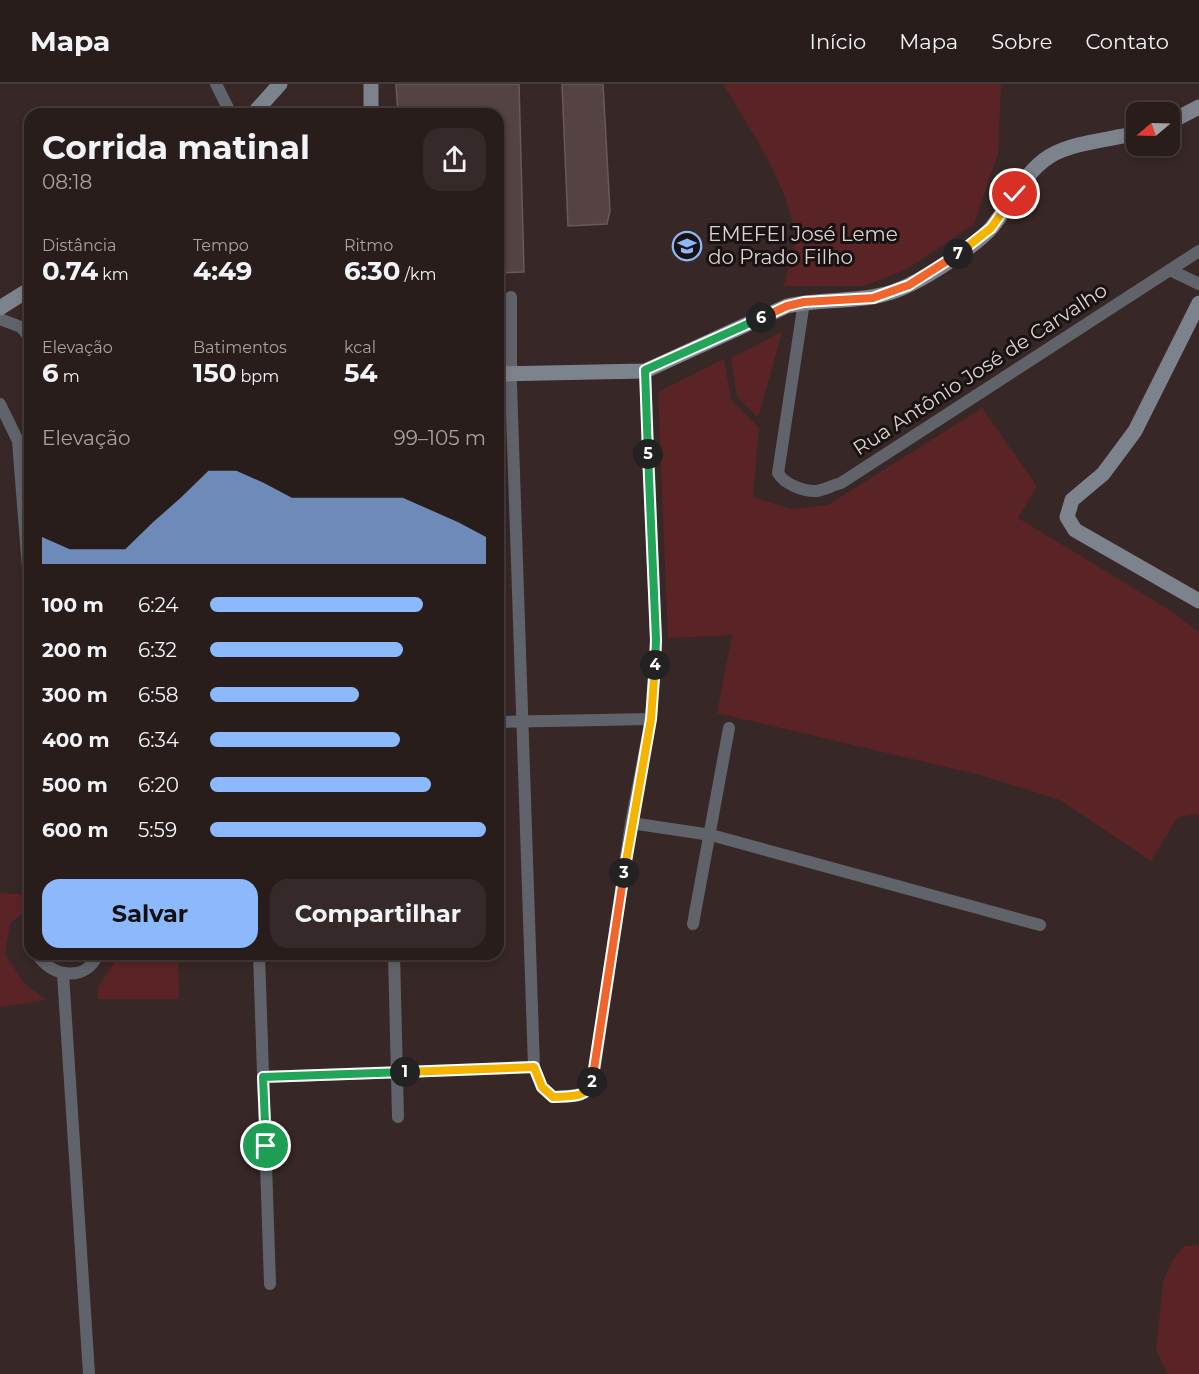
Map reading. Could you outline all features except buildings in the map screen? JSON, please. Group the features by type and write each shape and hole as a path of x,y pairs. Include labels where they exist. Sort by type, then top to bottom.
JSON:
{"street":[{"path":"216,84 228,108"},
{"path":"258,108 280,84"},
{"path":"371,84 371,108"},
{"path":"1180,117 1199,107"},
{"path":"505,374 645,370 787,306 804,302 873,298 909,285 939,268 991,228 1036,167 1047,158 1063,149 1126,135"},
{"name":"Rua Antônio José de Carvalho","path":"804,302 778,473 782,480 788,483 817,491 841,483 1199,251"},
{"path":"1170,270 1199,284"},
{"path":"0,308 24,293"},
{"path":"511,297 505,374 523,721 534,1067 542,1087 553,1097 580,1095 592,1086 631,823 651,719 656,640 645,370"},
{"path":"1199,303 1135,431 1103,474 1072,500 1067,517 1075,530 1199,601"},
{"path":"0,319 21,327 24,331"},
{"path":"0,404 18,441 24,518"},
{"path":"504,722 651,719"},
{"path":"693,924 729,728"},
{"path":"631,823 710,835 1040,925"},
{"path":"41,960 53,971 63,974 78,972 88,967 93,960"},
{"path":"259,960 270,1284"},
{"path":"394,960 398,1117"},
{"path":"63,974 89,1374"},
{"path":"263,1077 534,1067"}],"shaded area":[{"path":"723,84 1001,84 998,154 974,224 907,269 864,286 784,286 795,243 785,197 756,138"},
{"path":"782,332 758,417 737,397 731,358"},
{"path":"724,359 731,399 759,428 753,497 791,509 828,505 982,408 1037,486 1018,518 1173,612 1199,632 1199,814 1178,817 1151,861 1060,800 980,775 717,713 732,635 668,638 658,392"},
{"path":"0,893 24,895 24,912 10,923 5,954 24,983 46,1000 0,1007"},
{"path":"116,960 178,960 179,999 98,999 98,987"},
{"path":"1199,1245 1199,1374 1168,1374 1156,1350 1163,1282 1172,1261 1184,1246"}],"place":[{"name":"EMEFEI José Leme do Prado Filho","path":"687,246"}],"route":[{"path":"266,1146 263,1077 534,1067 542,1087 553,1097 580,1095 592,1086 631,823 651,719 656,640 645,370 787,306 804,302 873,298 909,285 939,268 991,228 1015,194"}]}
